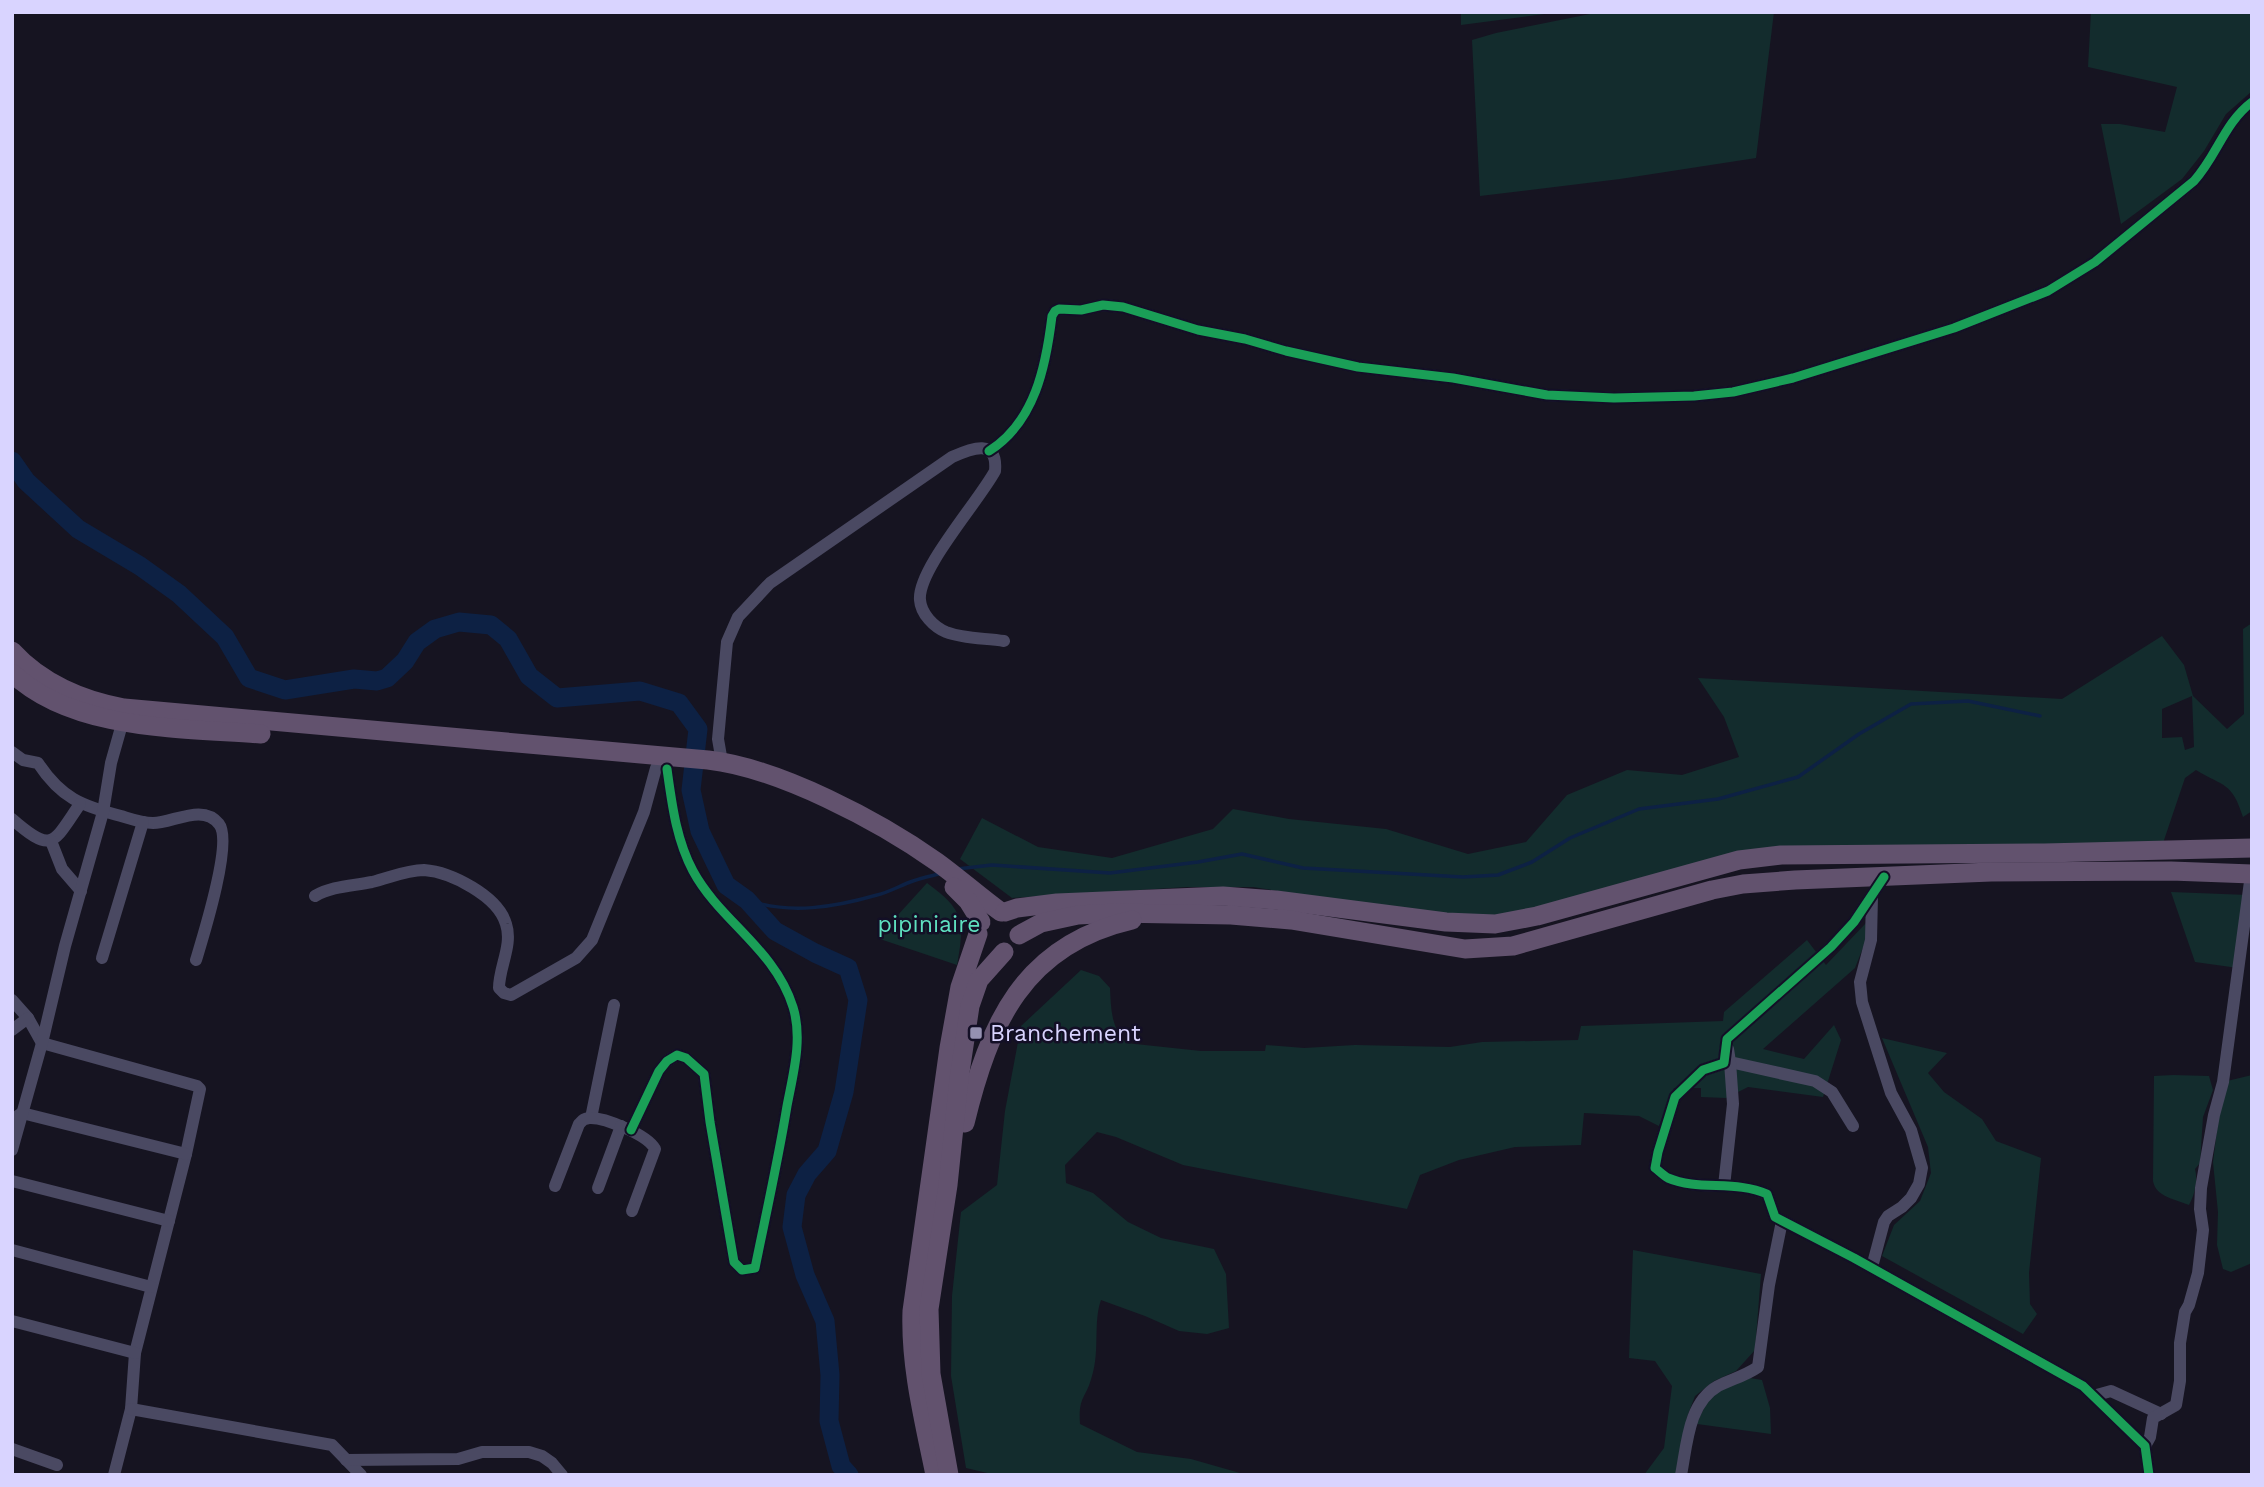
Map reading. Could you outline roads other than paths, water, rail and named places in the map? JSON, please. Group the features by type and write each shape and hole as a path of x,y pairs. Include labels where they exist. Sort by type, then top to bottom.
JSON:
{"highway":[{"path":"12,651 28,667 58,686 124,715"},
{"path":"12,673 31,689 68,708 669,766 712,764 735,776 805,801 871,834 931,865 1016,921 1019,935 1014,946 984,972 972,997 932,1289 928,1328 934,1396 948,1475"},
{"path":"935,1475 915,1377 912,1311 960,987 979,928 989,914 1057,903 1136,898 1241,897 1446,922 1495,924 1536,916 1739,860 1780,855 2252,848"},
{"path":"1019,935 1041,923 1078,915 1115,913 1267,917 1465,949 1513,946 1712,890 1743,884 1878,885 2002,872 2251,874"},
{"path":"954,881 968,901 984,946 990,950 1004,952"},
{"path":"948,1185 980,1064 1005,1012 1027,981 1053,955 1082,937 1115,924 1166,914"}],"street":[{"path":"989,451 1012,433 1028,411 1043,368 1055,311 1081,310 1103,305 1123,307 1198,330 1358,366 1453,378 1547,395 1606,398 1694,396 1733,392 1783,381 1954,328 2031,299 2065,282 2194,181 2206,166 2231,122 2252,102"},
{"path":"712,764 718,739 727,642 737,617 770,583 953,457 979,447 989,451 996,461 995,471 935,560 926,577 920,601 923,612 930,621 944,631 963,636 1004,640"},
{"path":"12,1150 17,1116 43,1043 103,812 111,763 124,715"},
{"path":"12,751 23,760 38,763 57,787 80,804 143,822 163,822 199,814 220,824 223,854 196,960"},
{"path":"315,896 331,888 375,881 412,871 426,870 468,884 500,911 506,923 508,936 499,988 512,995 576,958 592,940 644,812 669,766"},
{"path":"598,1188 626,1128 659,1071 667,1061 677,1055 686,1058 704,1074 709,1122 734,1262 742,1270 755,1268 795,1061 797,1028 785,985 774,968 694,872 676,827 669,766"},
{"path":"12,819 36,839 51,841 58,836 80,804"},
{"path":"102,958 143,822"},
{"path":"51,841 62,869 81,891"},
{"path":"2149,1475 2146,1446 2154,1418 2176,1405 2179,1390 2180,1343 2185,1312 2198,1273 2203,1230 2201,1188 2214,1115 2223,1082 2251,874"},
{"path":"1878,885 1854,922 1832,947 1727,1039 1724,1063 1703,1070 1675,1097 1655,1168 1668,1178 1754,1188 1767,1194 1775,1217 2083,1386 2146,1446"},
{"path":"1872,1268 1884,1222 1910,1198 1919,1184 1922,1168 1911,1130 1891,1093 1861,1002 1861,972 1871,940 1878,885"},
{"path":"12,1000 43,1043 199,1087 187,1154 135,1353 131,1409 114,1475"},
{"path":"591,1118 614,1005"},
{"path":"12,1030 27,1018"},
{"path":"1724,1185 1732,1104 1727,1039"},
{"path":"1730,1062 1815,1081 1832,1092 1853,1125"},
{"path":"17,1116 187,1154"},
{"path":"555,1186 579,1124 584,1119 591,1118 626,1128 652,1143 655,1149 632,1211"},
{"path":"12,1181 169,1221"},
{"path":"1681,1475 1692,1420 1698,1406 1717,1387 1746,1376 1758,1367 1769,1284 1782,1221"},
{"path":"12,1250 151,1287"},
{"path":"12,1321 135,1353"},
{"path":"2092,1395 2111,1391 2161,1414"},
{"path":"131,1409 332,1445 361,1475"},
{"path":"12,1449 57,1465"},
{"path":"346,1460 458,1459 482,1452 529,1452 552,1463 562,1475"}],"waterway":[{"path":"12,461 26,481 78,529 140,566 179,594 225,637 249,678 285,690 354,679 377,681 387,678 405,661 417,642 435,629 459,622 491,625 508,639 529,676 557,698 640,691 679,703 698,729 691,790 700,831 726,885 747,900 775,931 848,968 858,1000 844,1092 827,1151 807,1174 796,1195 792,1227 805,1275 825,1321 830,1375 829,1421 841,1466 849,1475"},
{"path":"957,869 992,865 1110,873 1242,854 1303,868 1463,877 1498,875 1532,862 1570,838 1639,809 1718,799 1798,777 1859,734 1911,704 1968,701 2040,716"},
{"path":"747,900 780,907 829,906 882,894 939,874"}],"place":[{"name":"Branchement","path":"976,1033"}],"park label":[{"name":"pipiniaire","path":"929,924"}]}
